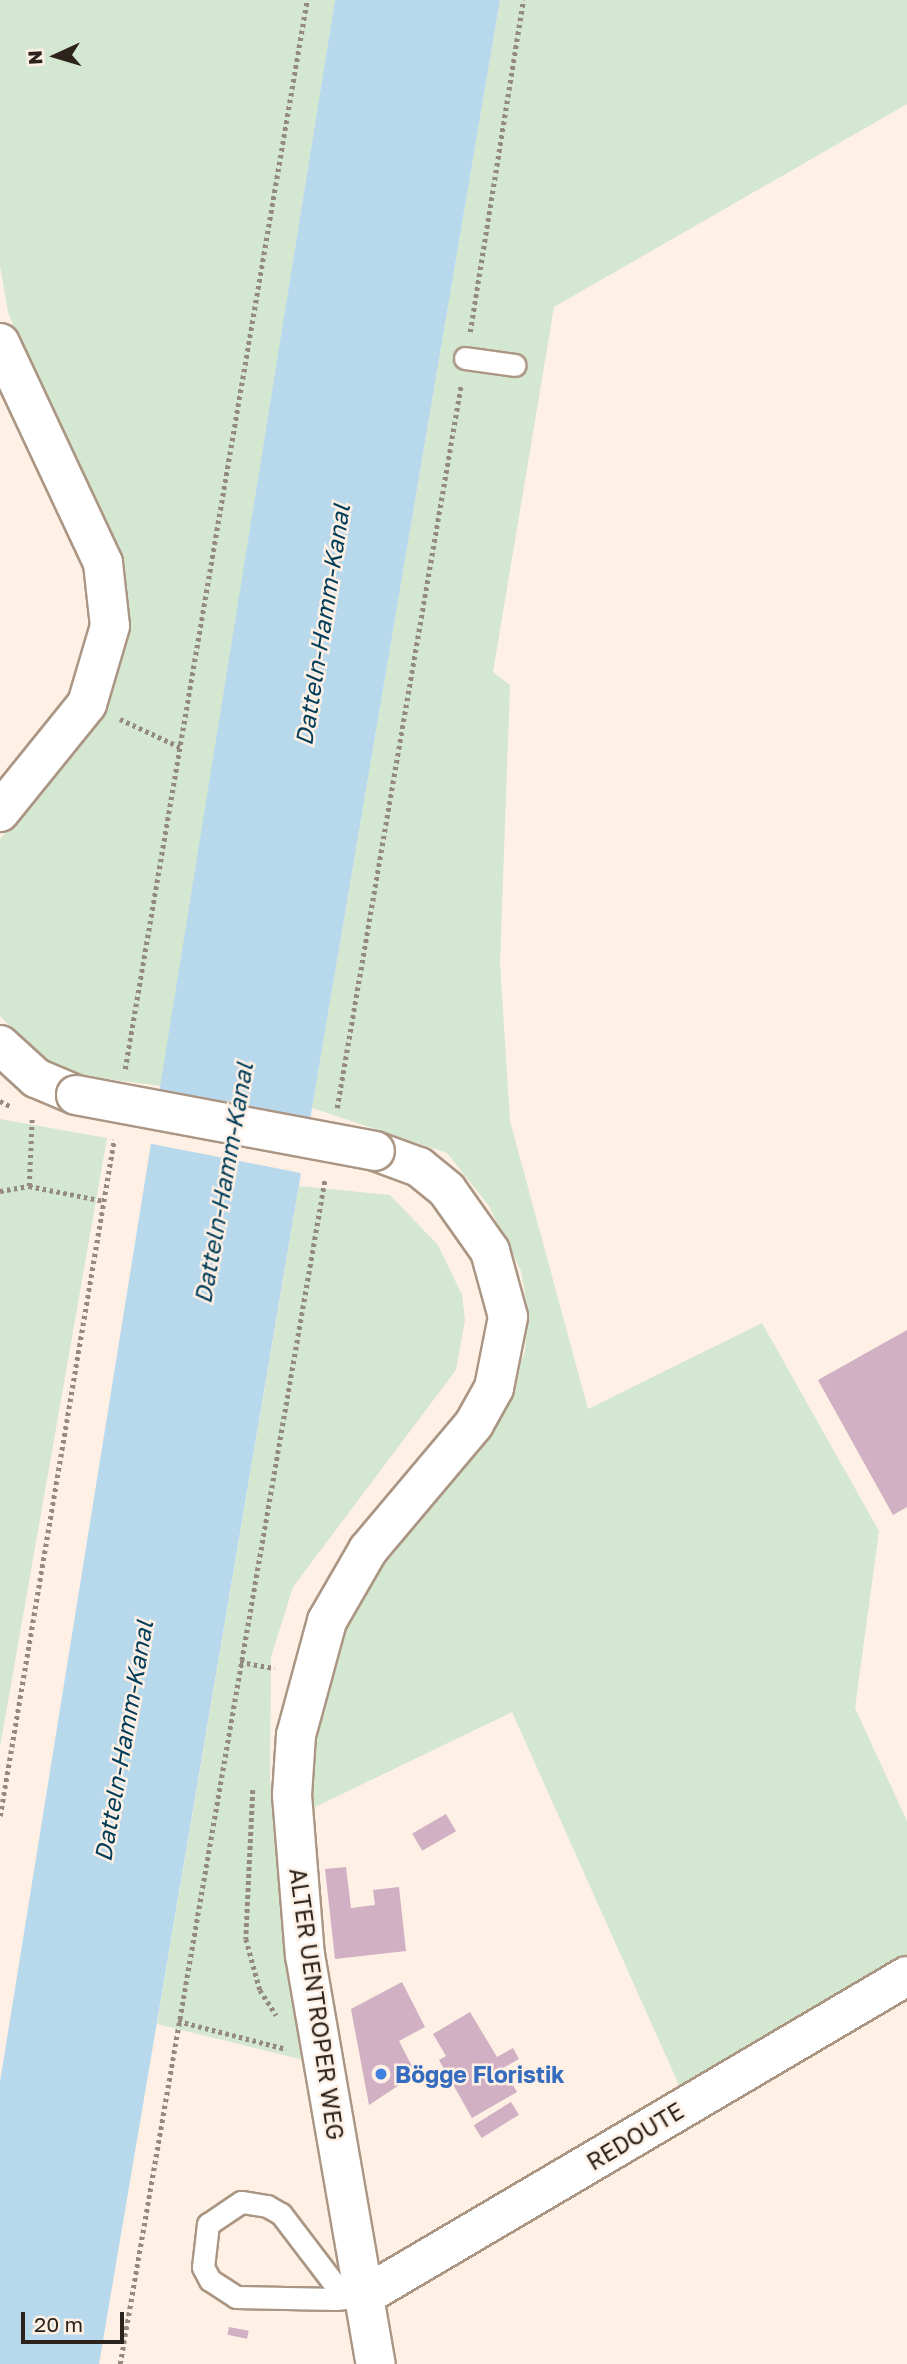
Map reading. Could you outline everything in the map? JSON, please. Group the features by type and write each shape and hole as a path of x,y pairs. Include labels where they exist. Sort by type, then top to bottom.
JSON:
{"street":[{"path":"0,343 103,563 110,626 87,704 0,812"},
{"name":"ALTER UENTROPER WEG","path":"0,1045 36,1078 76,1095 374,1151 419,1167 447,1190 491,1251 508,1317 494,1388 474,1424 369,1550 327,1621 296,1735 292,1795 305,1955 354,2297 376,2364"},
{"name":"REDOUTE","path":"354,2297 907,1976"}],"lane":[{"path":"466,358 515,365"},
{"path":"241,2202 267,2206 281,2214 354,2297 244,2298 222,2290 203,2267 208,2224 241,2202"}],"path":[{"path":"122,1085 307,0"},
{"path":"336,1116 466,358 523,0"},
{"path":"87,704 180,747"},
{"path":"29,1186 32,1112"},
{"path":"0,1816 116,1124"},
{"path":"120,2364 327,1171"},
{"path":"0,1191 29,1186 104,1201"},
{"path":"240,1662 274,1668 278,1657"},
{"path":"178,2021 301,2053"}],"green space":[{"path":"0,0 335,0 161,1086 56,1072 0,1016 0,839 94,728 123,655 126,610 8,312 0,266"},
{"path":"500,0 907,0 907,104 554,307 493,672 510,685 500,963 510,1121 588,1409 762,1323 879,1531 855,1708 907,1821 907,1954 683,2094 512,1712 309,1810 313,1725 348,1611 490,1430 525,1352 528,1311 521,1271 489,1206 447,1153 312,1108"},
{"path":"0,1119 107,1138 0,1747"},
{"path":"299,1186 390,1195 438,1245 462,1295 465,1320 456,1370 293,1587 271,1657 270,1778 286,1954 308,2061 157,2024"}],"water":[{"name":"Datteln-Hamm-Kanal","path":"335,0 500,0 99,2364 0,2364 0,2082"}],"pier":[{"path":"157,1092 313,1122 303,1173 147,1143"}],"building":[{"path":"907,1330 907,1507 893,1515 818,1380"},
{"path":"446,1814 456,1831 422,1851 412,1834"},
{"path":"346,1867 351,1908 375,1905 373,1890 399,1887 406,1951 335,1959 325,1869"},
{"path":"402,1982 425,2027 399,2041 416,2074 369,2105 351,2009"},
{"path":"470,2012 497,2057 513,2048 519,2059 503,2068 517,2092 472,2118 439,2060 446,2056 433,2034"},
{"path":"511,2102 519,2115 482,2138 474,2125"},
{"path":"229,2327 249,2331 247,2339 227,2335"}],"place":[{"name":"Bögge Floristik","path":"381,2074"}]}
